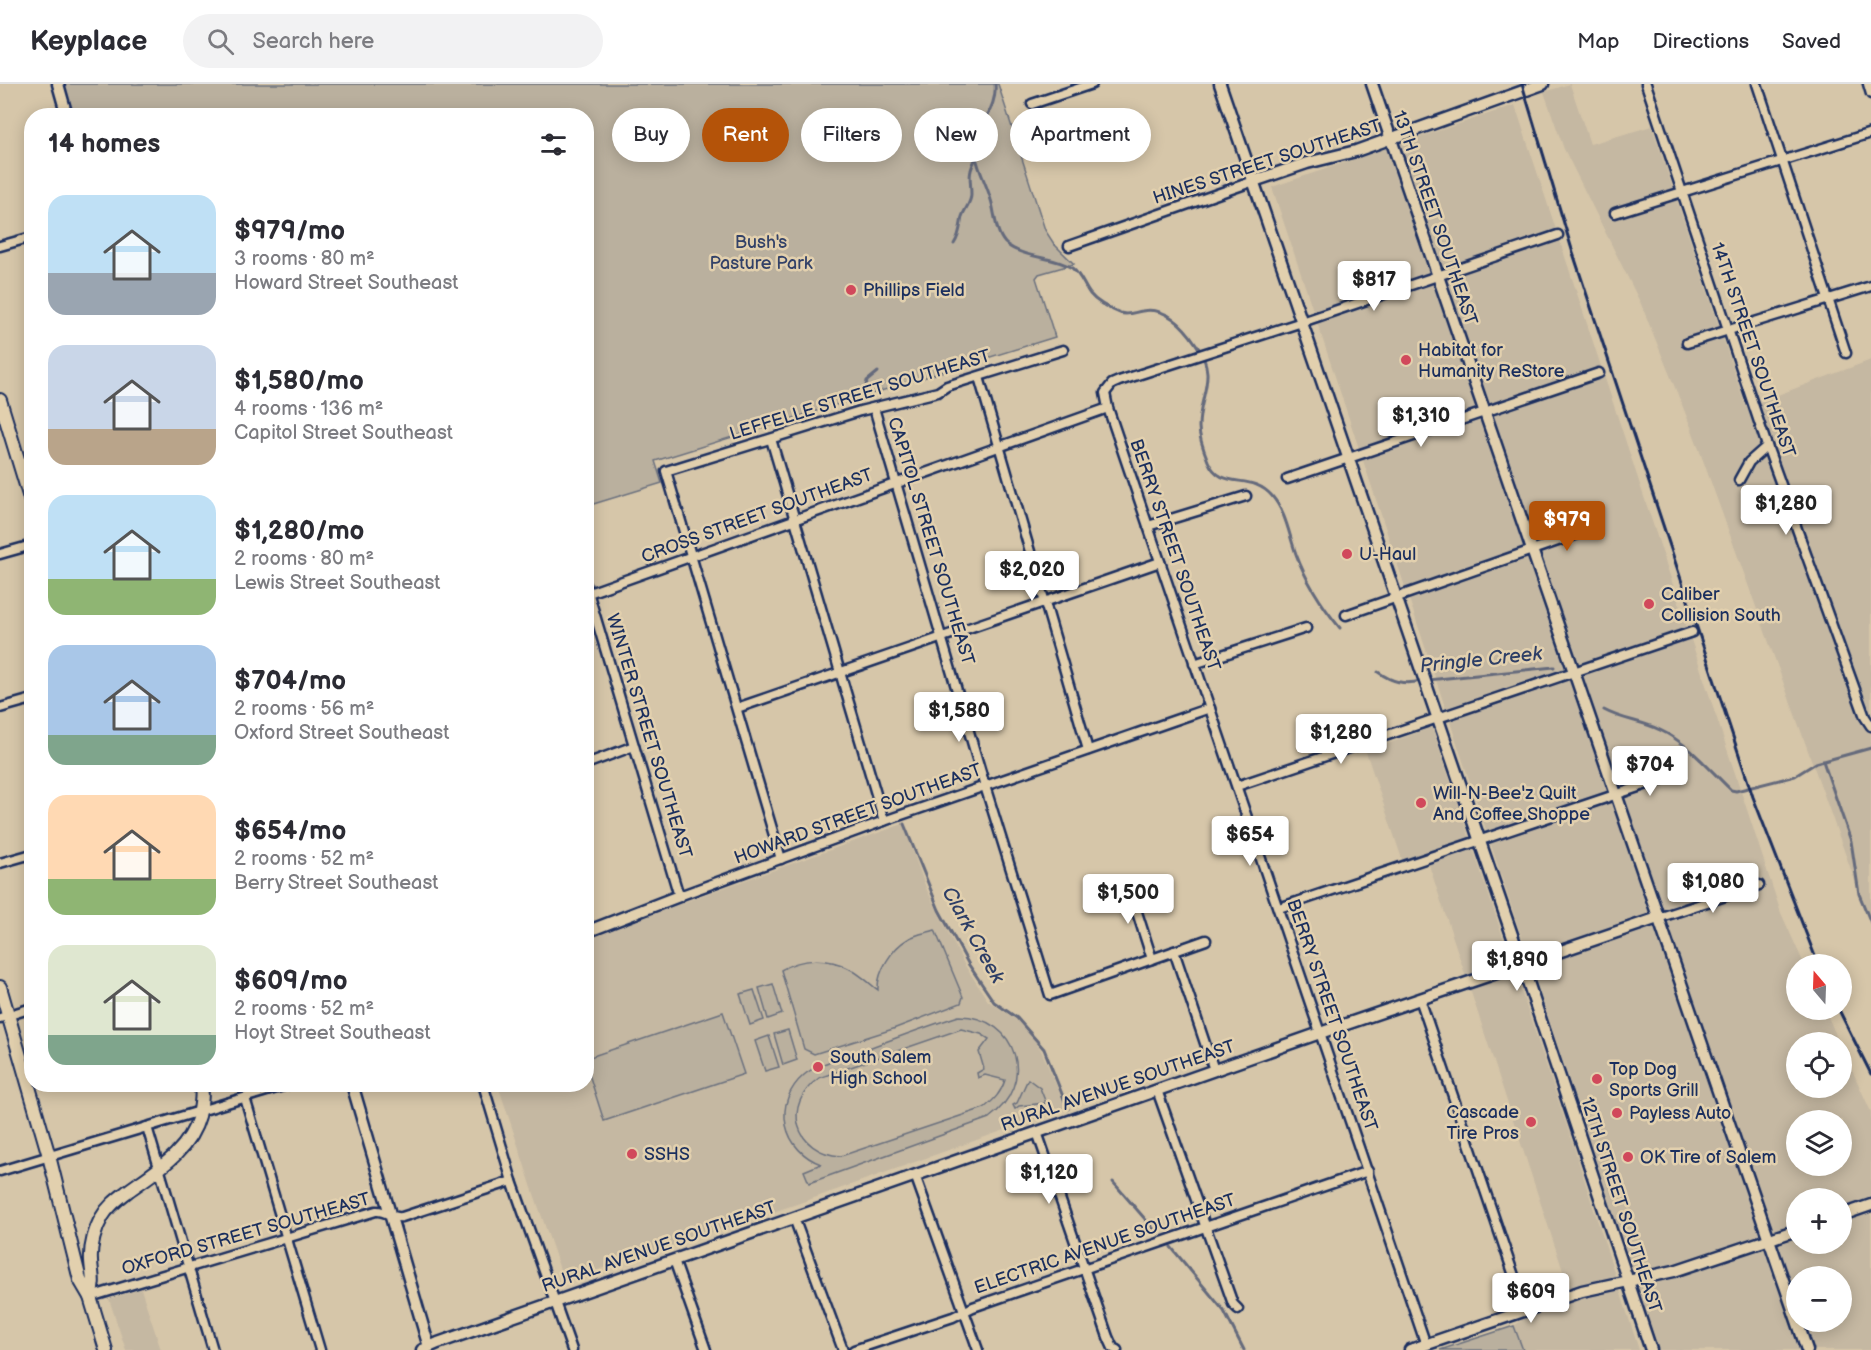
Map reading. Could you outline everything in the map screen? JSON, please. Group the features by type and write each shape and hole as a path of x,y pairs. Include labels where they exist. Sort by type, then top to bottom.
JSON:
{"main road":[{"path":"58,84 65,108"},
{"name":"12TH STREET SOUTHEAST","path":"1220,84 1522,964 1651,1350"},
{"name":"13TH STREET SOUTHEAST","path":"1372,84 1807,1350"},
{"name":"HINES STREET SOUTHEAST","path":"1254,181 1390,138 1543,84"},
{"path":"0,401 24,479"},
{"name":"HOWARD STREET SOUTHEAST","path":"594,929 680,896"},
{"name":"RURAL AVENUE SOUTHEAST","path":"427,1349 555,1301 1214,1070 1658,918"},
{"path":"0,987 4,1016 24,1078"},
{"path":"28,1092 49,1156 80,1280 90,1297 106,1350"},
{"path":"90,1297 94,1283 91,1258 96,1228 103,1215 115,1201 179,1153 191,1136 200,1111 201,1092"},
{"path":"354,1092 427,1349"},
{"path":"1852,1212 1871,1205"},
{"path":"1410,1350 1582,1291 1630,1282 1723,1256 1786,1234"}],"street":[{"path":"1032,104 1092,84"},
{"name":"14TH STREET SOUTHEAST","path":"1646,84 1767,446 1865,717 1871,726"},
{"path":"1757,84 1846,353"},
{"path":"1868,84 1871,94"},
{"path":"1614,213 1871,133"},
{"name":"HINES STREET SOUTHEAST","path":"1069,246 1254,181"},
{"path":"1302,322 1558,235"},
{"path":"0,246 24,239"},
{"path":"1687,343 1871,286"},
{"name":"BERRY STREET SOUTHEAST","path":"1302,322 1119,381 1107,388 1106,393 1108,408 1194,664 1426,1345"},
{"name":"LEFFELLE STREET SOUTHEAST","path":"692,557 666,471 874,408 938,392 947,386 1063,350"},
{"path":"1287,479 1599,373"},
{"path":"980,377 1088,750"},
{"name":"CAPITOL STREET SOUTHEAST","path":"874,408 898,483 985,786 1050,995 1152,959"},
{"name":"CROSS STREET SOUTHEAST","path":"594,589 692,557 1108,408"},
{"path":"771,439 884,821"},
{"path":"1739,480 1749,462 1767,446"},
{"path":"1148,526 1246,495"},
{"path":"1346,615 1595,528"},
{"path":"0,554 24,547"},
{"path":"692,557 781,859"},
{"path":"737,708 1160,562"},
{"name":"WINTER STREET SOUTHEAST","path":"594,614 680,896"},
{"path":"1194,664 1306,628"},
{"path":"1237,786 1692,632"},
{"path":"0,708 24,701"},
{"name":"HOWARD STREET SOUTHEAST","path":"680,896 884,821 1209,708"},
{"path":"594,761 634,746"},
{"path":"1279,908 1677,774"},
{"path":"0,863 24,856"},
{"path":"1128,884 1152,959 1206,940"},
{"name":"RURAL AVENUE SOUTHEAST","path":"1658,918 1759,885"},
{"path":"1174,951 1214,1070"},
{"path":"1420,999 1526,1311"},
{"path":"4,1016 24,1010"},
{"path":"1157,1090 1233,1305 1238,1309"},
{"path":"0,1171 264,1092"},
{"path":"485,1092 512,1181 572,1350"},
{"path":"245,1098 320,1350"},
{"path":"147,1127 213,1350"},
{"path":"1037,1132 1107,1337 1113,1348 1118,1350"},
{"name":"ELECTRIC AVENUE SOUTHEAST","path":"854,1350 1368,1170"},
{"path":"915,1175 978,1350"},
{"name":"OXFORD STREET SOUTHEAST","path":"90,1297 380,1211 398,1218 512,1181"},
{"path":"794,1218 843,1350"},
{"path":"674,1260 706,1350"}],"shaded area":[{"path":"1570,84 1590,144 1652,126 1746,407 1871,360 1871,925 1691,427 1641,304 1564,149 1544,92"},
{"path":"1515,105 1781,913 1799,954 1786,954 1786,1020 1829,1020 1835,1032 1786,1032 1786,1098 1852,1098 1852,1070 1871,1112 1871,1350 1659,1350 1272,187"},
{"path":"1432,727 1573,1144 1639,1350 1523,1350 1514,1326 1568,1286 1428,862 1406,871 1366,752"},
{"name":"South Salem High School","path":"903,824 926,888 964,964 988,1001 1015,1019 1029,1032 1041,1050 1066,1108 797,1204 564,1281 500,1092 594,1092 594,937 695,898"},
{"path":"141,1289 161,1350 126,1350 109,1299"}],"green space":[{"name":"Bush's Pasture Park","path":"63,84 998,84 1010,121 1010,162 1023,162 1045,230 1054,244 1074,264 1039,274 1036,278 1055,337 655,461 662,483 594,504 594,108 70,108"},
{"path":"935,930 963,997 961,1003 893,1029 814,1054 804,1049 781,970 805,961 832,962 852,970 878,990 883,968 896,948 911,937"},
{"path":"773,984 782,1014 768,1019 759,988"},
{"path":"754,990 764,1020 750,1025 740,994"},
{"path":"723,1012 744,1074 604,1121 594,1090 594,1056"},
{"path":"959,1016 979,1019 996,1028 1008,1040 1014,1055 1016,1071 1013,1088 1004,1104 989,1118 809,1183 804,1171 821,1164 809,1158 794,1144 785,1118 788,1098 799,1080 809,1071 821,1065","holes":["961,1029 981,1034 989,1039 979,1052 984,1069 977,1073 978,1078 985,1075 1005,1080 997,1096 984,1108 841,1156 825,1153 813,1146 798,1126 797,1114 800,1101 807,1089 819,1078"]},
{"path":"788,1030 797,1060 783,1065 774,1034"},
{"path":"769,1036 779,1067 765,1071 755,1041"},
{"path":"1028,1079 1040,1088 1046,1103 1019,1106 1015,1109 1013,1105 1017,1103"},
{"path":"1514,1326 1523,1350 1440,1350"}],"waterway":[{"name":"Pringle Creek","path":"995,84 993,103 978,138 976,157 1002,238 1006,244 1015,249 1072,268 1093,297 1108,308 1126,314 1151,310 1166,314 1180,324 1196,344 1206,366 1206,386 1199,427 1208,461 1221,476 1255,484 1264,489 1277,502 1305,574 1321,602 1340,628"},
{"name":"Clark Creek","path":"954,244 959,234 962,217 971,198 970,173 974,162"},
{"name":"Clark Creek","path":"864,394 867,381 878,372"},
{"name":"Pringle Creek","path":"1428,680 1554,667"},
{"name":"Pringle Creek","path":"1378,672 1398,682 1421,681"},
{"name":"Pringle Creek","path":"1604,710 1670,735 1698,757 1731,790 1736,791 1795,776 1823,761 1851,841 1859,894 1871,923"},
{"path":"1824,761 1871,748"},
{"name":"Clark Creek","path":"904,824 939,910 969,965 994,1002 1017,1018 1044,1049 1068,1109"},
{"name":"Clark Creek","path":"1113,1182 1158,1234"},
{"name":"Clark Creek","path":"1171,1247 1224,1311 1244,1350"}],"railway":[{"path":"1522,84 1573,253 1753,797 1814,954"},
{"path":"1844,1020 1871,1074"}],"place":[{"name":"Phillips Field","path":"851,290"},
{"name":"Habitat for Humanity ReStore","path":"1406,360"},
{"name":"U-Haul","path":"1347,554"},
{"name":"Caliber Collision South","path":"1649,604"},
{"name":"Will-N-Bee'z Quilt And Coffee Shoppe","path":"1421,803"},
{"name":"South Salem High School","path":"818,1067"},
{"name":"Top Dog Sports Grill","path":"1597,1079"},
{"name":"Payless Auto","path":"1617,1113"},
{"name":"Cascade Tire Pros","path":"1531,1122"},
{"name":"SSHS","path":"632,1154"},
{"name":"OK Tire of Salem","path":"1628,1157"}]}
